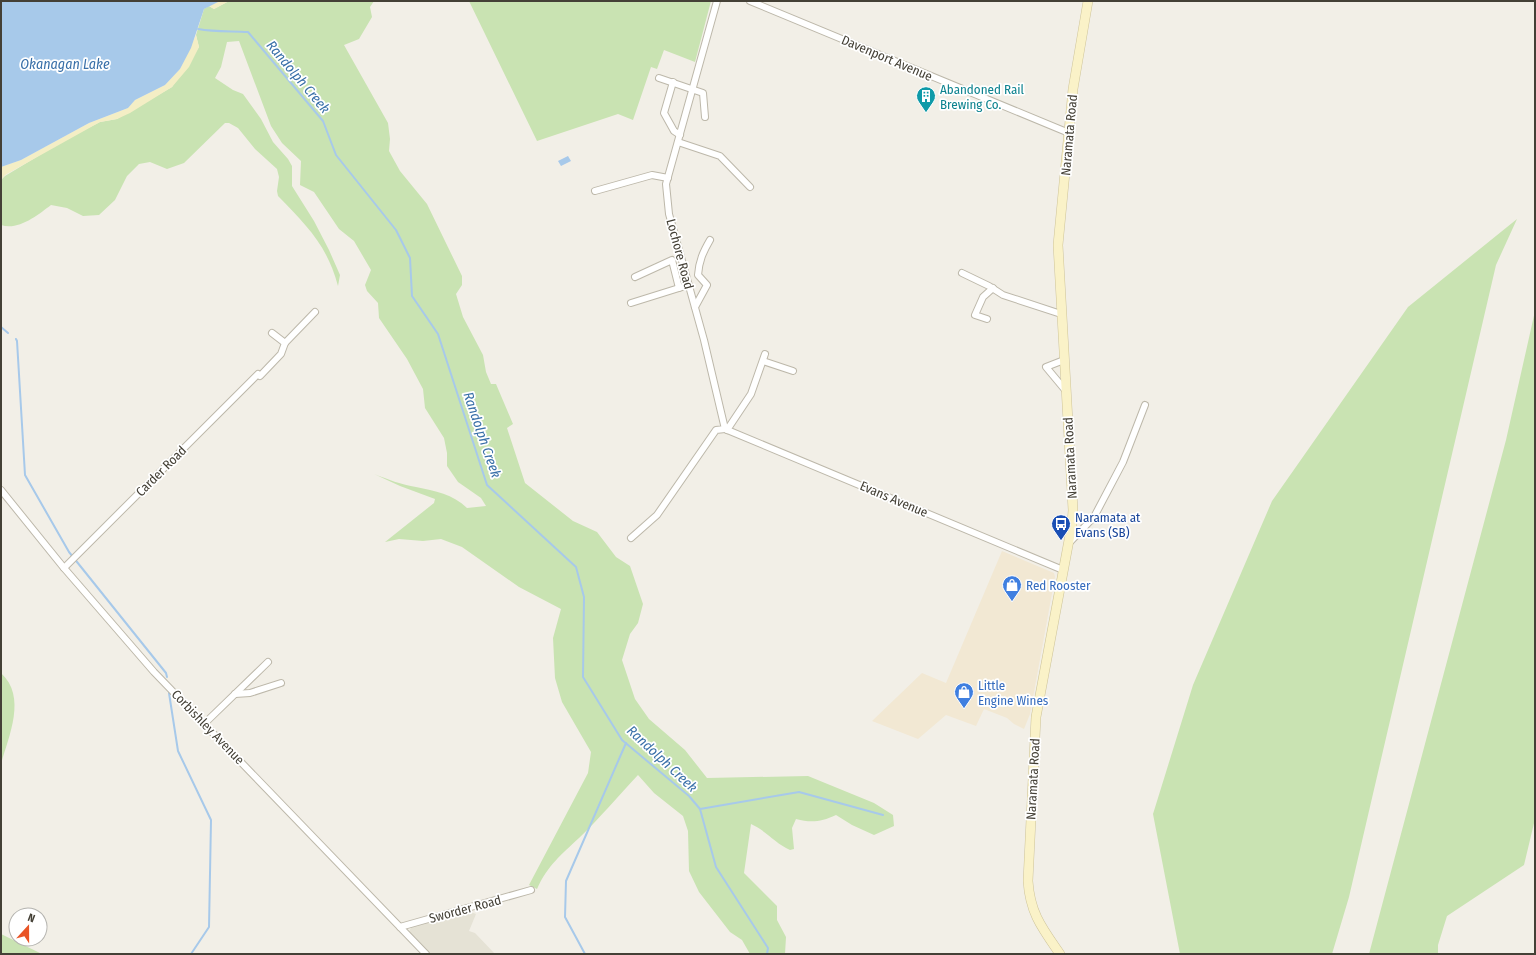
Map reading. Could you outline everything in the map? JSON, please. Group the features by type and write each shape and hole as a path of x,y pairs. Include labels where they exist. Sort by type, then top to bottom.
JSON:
{"main road":[{"name":"Naramata Road","path":"1060,954 1037,920 1029,897 1028,881 1034,733 1074,510 1058,245 1076,63 1088,1"}],"street":[{"name":"Lochore Road","path":"717,1 666,184 669,214 695,307 726,429"},
{"name":"Davenport Avenue","path":"750,1 1069,133"},
{"path":"659,78 693,88 704,93 705,117"},
{"path":"673,82 664,113 674,132 680,135"},
{"path":"678,142 720,156 750,187"},
{"path":"595,191 652,175 668,178"},
{"path":"695,307 707,285 698,275 701,255 710,240"},
{"path":"635,277 672,260 679,288"},
{"path":"962,273 993,288 1003,295 1061,314"},
{"path":"631,302 689,285"},
{"path":"987,319 975,315 983,298 993,288"},
{"name":"Carder Road","path":"64,568 281,354 285,343 315,312"},
{"path":"272,333 285,343"},
{"path":"632,538 657,515 716,430 726,429 751,394 765,354"},
{"path":"1064,360 1046,368 1066,391"},
{"path":"763,361 793,370"},
{"path":"1069,543 1094,517 1123,462 1145,405"},
{"name":"Evans Avenue","path":"726,429 1064,570"},
{"name":"Corbishley Avenue","path":"1,490 64,568 154,672 426,954"},
{"path":"204,724 268,662"},
{"path":"235,694 250,693 281,683"},
{"name":"Sworder Road","path":"400,927 531,890"}],"shaded area":[{"path":"1002,551 1054,573 1055,577 1030,714 1024,729 1014,724 1007,718 984,709 976,726 946,715 918,739 872,721 922,673 946,683"},
{"path":"468,911 476,914 469,931 475,933 495,954 430,954 409,932 412,925"}],"green space":[{"path":"229,1 374,1 370,7 372,17 359,39 344,45 388,123 390,139 389,151 400,171 427,204 462,276 462,285 456,294 463,317 483,355 486,372 491,384 496,384 513,424 507,428 525,483 573,521 597,532 616,557 630,566 643,604 638,623 630,634 622,660 635,699 649,719 685,750 707,778 808,776 874,803 893,815 894,826 874,835 852,825 836,815 816,821 796,819 792,828 794,849 790,850 751,824 744,873 777,906 777,920 786,937 785,954 750,954 742,940 730,932 699,892 689,871 688,831 683,816 654,793 638,775 594,823 555,861 537,889 529,885 588,773 591,752 562,702 555,678 553,638 561,609 519,587 462,547 441,539 423,541 399,539 385,542 434,503 435,499 400,486 374,474 400,483 450,496 462,503 467,508 486,506 481,498 458,482 447,466 447,453 444,438 425,408 423,389 407,359 379,318 378,303 367,291 365,285 371,270 354,241 339,229 314,192 300,185 301,161 282,143 271,126 239,41 227,42 221,67 215,78 233,90 243,94 261,119 273,142 288,159 292,166 292,186 314,221 329,250 340,275 338,286 322,247 307,227 278,196 277,191 279,177 277,169 255,149 238,128 229,123 225,123 184,163 167,169 150,162 139,164 127,176 115,200 99,215 83,216 67,208 51,205 28,221 21,224 14,226 1,225 1,180 5,176 63,141 100,122 117,119 172,87 199,47 196,35 204,9 209,6 214,9"},
{"path":"469,1 711,1 695,62 664,50 657,69 651,67 633,120 618,114 537,141"},
{"path":"1517,219 1496,265 1349,897 1332,954 1180,954 1153,814 1193,685 1272,501 1408,307"},
{"path":"1535,311 1535,819 1524,865 1447,916 1438,945 1438,954 1369,954 1506,440"},
{"path":"1,673 9,683 13,693 15,705 14,717 1,764"},
{"path":"1,934 8,937 8,947 28,947 42,954 1,954"}],"sand":[{"path":"220,1 229,1 214,9 209,6"},
{"path":"196,35 199,47 189,67 172,87 130,113 117,119 100,122 5,175 1,180 1,167 21,160 89,123 128,108 135,100 165,85 180,69"}],"water":[{"name":"Okanagan Lake","path":"1,1 220,1 204,9 191,48 180,69 165,85 135,100 128,108 89,123 21,160 1,167"},
{"path":"568,156 571,161 561,166 558,161"}],"waterway":[{"name":"Randolph Creek","path":"198,29 248,32 323,121 336,155 396,230 410,258 412,296 438,334 487,485 576,567 584,597 583,677 622,740 689,796 700,809 716,867 768,948 767,954"},
{"path":"1,327 8,333"},
{"path":"16,339 25,475 69,552 166,673 167,677"},
{"path":"169,693 178,751 211,820 209,927 191,954"},
{"path":"585,954 565,917 566,881 626,743"},
{"path":"700,809 799,792 883,815"}],"place":[{"name":"Abandoned Rail Brewing Co.","path":"926,113"},
{"name":"Naramata at Evans (SB)","path":"1061,541"},
{"name":"Red Rooster","path":"1012,602"},
{"name":"Little Engine Wines","path":"964,709"}]}
